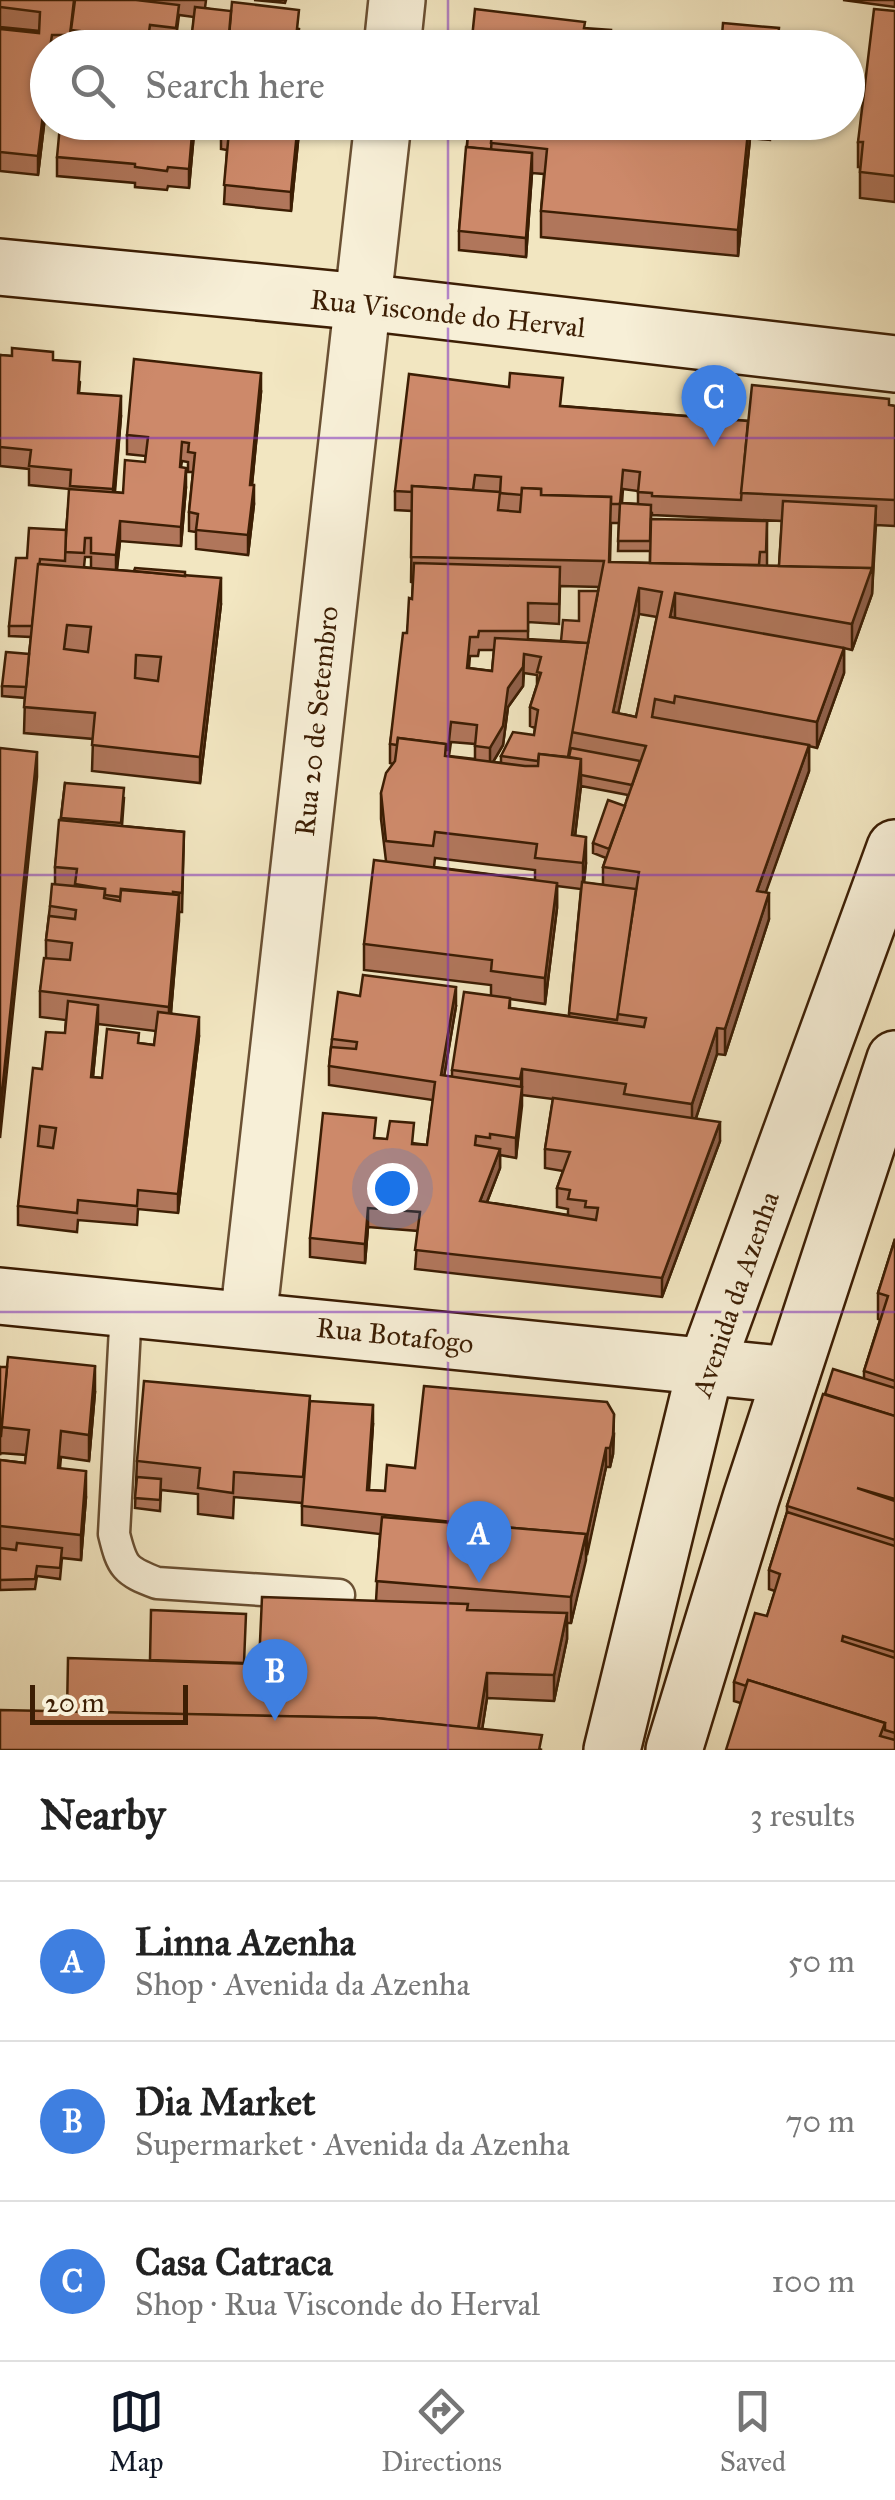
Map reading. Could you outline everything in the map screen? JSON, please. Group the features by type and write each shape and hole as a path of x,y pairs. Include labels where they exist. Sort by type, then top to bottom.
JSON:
{"street":[{"path":"394,30 397,0"},
{"name":"Rua 20 de Setembro","path":"248,1320 381,140"},
{"name":"Rua Visconde do Herval","path":"0,267 363,302 895,364"},
{"name":"Avenida da Azenha","path":"612,1750 706,1366 895,848"},
{"path":"674,1750 895,1059"},
{"name":"Rua Botafogo","path":"0,1296 791,1375"}],"lane":[{"path":"126,1309 114,1534 120,1560 132,1574 157,1583 339,1595"}],"building":[{"path":"0,0 74,0 71,30 39,30 40,12 0,7"},
{"path":"75,0 179,5 176,28 150,25 149,30 71,30"},
{"path":"232,2 299,10 297,30 230,30"},
{"path":"195,7 231,11 229,30 192,30"},
{"path":"475,9 585,22 584,28 611,30 473,30"},
{"path":"874,9 895,11 895,176 860,172 863,142 858,142 865,140 865,84"},
{"path":"723,23 779,28 779,30 722,30"},
{"path":"0,29 30,32 30,140 40,140 38,156 0,152"},
{"path":"59,140 191,140 189,169 168,167 167,171 57,157"},
{"path":"228,140 296,140 291,192 224,185"},
{"path":"468,140 492,140 491,150 467,147"},
{"path":"747,140 738,230 541,211 547,149 491,143"},
{"path":"466,147 532,153 526,238 459,231"},
{"path":"12,348 53,352 53,360 80,362 78,393 121,396 113,489 70,486 71,470 29,466 31,450 0,447 0,355 12,356"},
{"path":"134,359 261,373 248,535 196,530 198,514 189,512 195,453 188,452 189,443 182,442 180,467 186,468 181,527 120,521 116,555 91,553 91,538 85,538 84,553 65,552 69,489 123,493 125,460 145,462 148,437 127,435"},
{"path":"510,373 563,378 560,406 748,421 741,500 652,496 638,492 640,472 623,470 620,504 611,504 611,497 541,495 541,489 522,488 522,495 500,493 501,477 475,475 473,490 412,486 412,492 395,491 409,374 509,387"},
{"path":"752,385 889,399 889,405 895,406 895,500 741,493"},
{"path":"412,486 500,492 498,510 520,512 522,488 541,489 541,495 611,497 609,562 872,568 852,624 675,593 670,617 844,648 817,722 675,696 674,703 655,699 652,717 809,745 757,891 769,893 725,1029 717,1028 692,1104 624,1094 626,1084 522,1069 520,1079 452,1070 464,992 510,998 509,1008 644,1027 646,1018 617,1014 639,872 603,867 646,746 571,732 604,561 411,557","holes":["639,588 662,592 636,717 613,712"]},
{"path":"783,501 876,506 872,574 872,568 779,566"},
{"path":"620,503 651,505 650,541 618,541"},
{"path":"651,519 767,521 766,552 760,552 759,565 650,563"},
{"path":"29,528 66,530 65,561 40,559 32,626 9,626 16,558 27,558"},
{"path":"414,563 560,567 559,604 528,603 528,631 479,631 478,637 470,637 467,668 492,671 495,638 588,643 568,757 539,754 538,761 501,756 513,732 534,735 538,710 530,707 541,673 537,672 541,657 524,654 523,667 508,688 503,726 490,748 475,746 477,725 451,722 448,750 446,744 398,738 397,745 390,744"},
{"path":"38,564 221,578 200,757 92,745 95,713 24,707","holes":["67,625 91,627 88,652 64,649","136,655 161,657 158,681 135,678"]},
{"path":"135,568 185,572 185,576 134,571"},
{"path":"579,591 598,591 588,643 561,641 563,620 579,621"},
{"path":"6,652 29,654 26,687 2,686"},
{"path":"398,738 446,744 445,756 525,766 538,766 539,754 581,759 572,835 586,837 583,863 535,858 537,844 435,832 433,846 386,841 381,793 386,773 395,761"},
{"path":"0,748 37,752 0,1112"},
{"path":"571,748 640,761 632,785 581,775 581,759 569,757"},
{"path":"65,783 124,788 121,823 61,818"},
{"path":"608,800 625,806 609,849 593,843"},
{"path":"59,820 184,832 182,893 121,889 121,897 105,895 105,889 75,884 77,869 55,867"},
{"path":"374,860 557,883 545,978 491,971 492,960 364,944"},
{"path":"582,882 636,889 617,1020 569,1013"},
{"path":"52,884 105,889 104,898 120,901 121,890 179,895 169,1007 40,991 44,958 70,960 72,943 46,940 49,916 75,919 76,910 50,906"},
{"path":"363,975 456,987 441,1075 522,1087 516,1138 476,1136 475,1145 500,1149 480,1201 596,1220 598,1208 585,1207 586,1201 568,1199 570,1190 557,1188 570,1152 545,1149 553,1098 720,1122 662,1278 415,1250 420,1212 368,1208 365,1244 310,1238 323,1113 376,1118 374,1138 387,1139 390,1121 414,1123 412,1144 427,1145 435,1082 329,1066 331,1047 356,1049 357,1042 332,1039 338,992 360,996"},
{"path":"68,1001 98,1005 91,1077 102,1078 107,1029 139,1033 138,1043 154,1045 158,1012 199,1017 178,1194 138,1190 137,1206 78,1200 77,1213 18,1206 33,1068 42,1069 46,1032 65,1033","holes":["40,1126 56,1128 53,1148 38,1146"]},
{"path":"895,1239 895,1381 864,1371 888,1296 878,1293"},
{"path":"8,1357 95,1366 89,1435 61,1431 58,1468 86,1471 81,1535 0,1526 0,1460 25,1463 29,1430 1,1427"},
{"path":"0,1367 7,1367 1,1436 0,1436"},
{"path":"833,1369 895,1388 895,1416 825,1394"},
{"path":"144,1381 310,1396 303,1477 234,1472 233,1493 198,1488 200,1468 137,1461"},
{"path":"424,1386 607,1402 614,1414 613,1435 610,1448 606,1448 587,1536 302,1506 310,1401 373,1405 367,1490 385,1491 387,1465 415,1468"},
{"path":"823,1394 895,1416 895,1499 857,1488 895,1501 895,1540 787,1506"},
{"path":"137,1477 161,1479 160,1500 135,1498"},
{"path":"787,1512 895,1546 895,1652 843,1636 842,1641 895,1658 895,1733 885,1730 885,1723 748,1680 746,1686 734,1682 755,1613 767,1616 780,1574 769,1570"},
{"path":"382,1517 586,1534 571,1597 376,1581"},
{"path":"17,1543 62,1548 60,1568 37,1566 35,1579 0,1580 0,1548 16,1550"},
{"path":"262,1597 468,1604 467,1610 567,1613 554,1675 487,1673 478,1729 376,1718 67,1712 68,1658 259,1664"},
{"path":"151,1610 246,1614 244,1663 150,1660"},
{"path":"748,1680 885,1723 880,1736 895,1740 895,1750 726,1750"},
{"path":"0,1710 376,1718 542,1735 539,1750 0,1750"}],"place":[{"name":"Casa Catraca","path":"714,447"},
{"name":"Linna Azenha","path":"479,1583"},
{"name":"Dia Market","path":"275,1721"}]}
